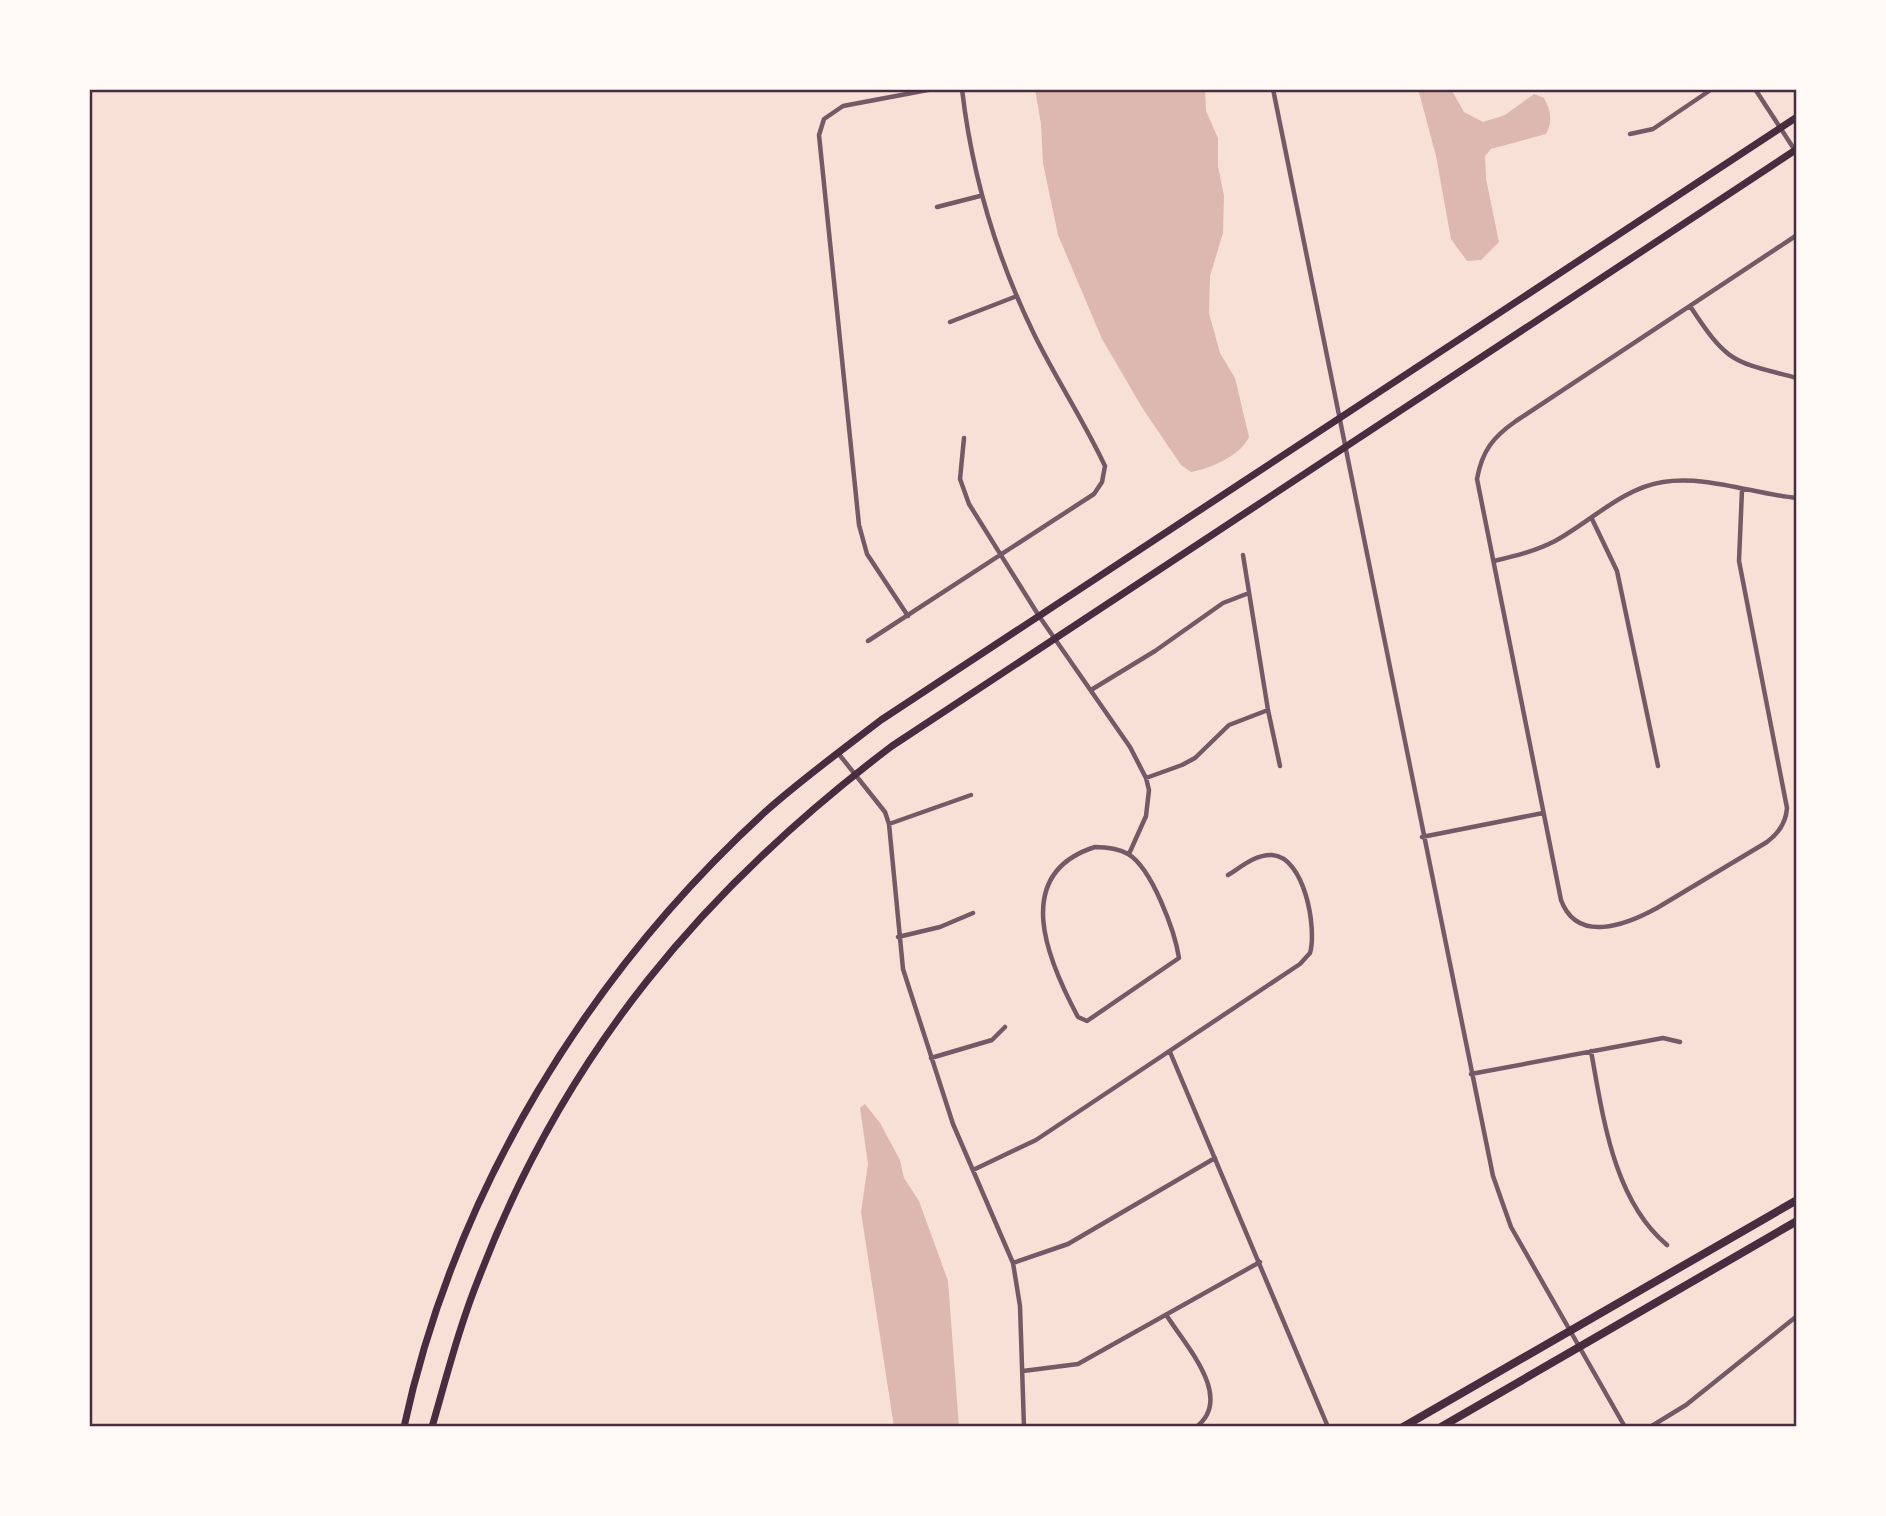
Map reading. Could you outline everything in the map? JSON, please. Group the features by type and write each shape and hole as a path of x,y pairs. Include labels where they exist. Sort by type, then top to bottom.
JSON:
{"main road":[{"path":"404,1427 433,1327 472,1219 506,1148 558,1058 614,978 683,894 767,811 881,720 1797,117"},
{"path":"432,1427 458,1335 480,1273 530,1160 603,1039 670,950 721,892 779,836 855,774 1055,638 1796,151"},
{"path":"1403,1427 1797,1200"},
{"path":"1441,1427 1797,1222"}],"street":[{"path":"908,616 867,554 859,525 819,135 824,119 835,109 933,89"},
{"path":"868,641 1094,494 1102,482 1105,466 1050,365 997,248 981,196 962,89"},
{"path":"1273,89 1422,837 1501,1204 1523,1249 1625,1427"},
{"path":"1630,134 1653,129 1712,89"},
{"path":"1755,89 1796,151"},
{"path":"937,206 981,196"},
{"path":"1742,490 1739,561 1787,808 1782,828 1768,842 1641,917 1589,928 1570,917 1564,909 1477,479 1483,453 1498,434 1516,421 1797,235"},
{"path":"950,322 1017,296"},
{"path":"1690,306 1715,342 1737,361 1797,378"},
{"path":"964,438 960,465 964,493 1039,616 1130,747 1146,778 1149,790 1146,816 1129,854"},
{"path":"1493,561 1554,541 1638,489 1664,482 1695,482 1797,498"},
{"path":"1591,519 1617,571 1658,766"},
{"path":"1243,555 1268,710 1280,766"},
{"path":"1091,690 1155,651 1223,603 1249,593"},
{"path":"1146,778 1195,758 1229,726 1268,710"},
{"path":"838,753 885,812 889,824 903,969 953,1124 1013,1263 1020,1306 1024,1427"},
{"path":"889,824 971,795"},
{"path":"1422,837 1544,813"},
{"path":"1100,847 1129,854 1162,902 1176,940 1179,958 1087,1021 1078,1017 1056,977 1047,951 1045,902 1049,884 1059,866 1078,853 1100,847"},
{"path":"973,1170 1036,1140 1300,964 1310,953 1311,924 1301,883 1290,862 1280,856 1263,855 1228,875"},
{"path":"898,937 940,927 973,913"},
{"path":"931,1058 992,1040 1005,1027"},
{"path":"1471,1074 1664,1038 1680,1042"},
{"path":"1591,1051 1604,1119 1616,1161 1651,1232 1667,1245"},
{"path":"1170,1052 1328,1427"},
{"path":"1013,1263 1068,1244 1215,1157"},
{"path":"1023,1371 1078,1364 1260,1262"},
{"path":"1167,1316 1210,1389 1209,1411 1196,1427"},
{"path":"1650,1427 1686,1405 1797,1316"}],"shaded area":[{"path":"1035,89 1205,89 1206,111 1218,138 1218,166 1224,196 1223,233 1210,276 1209,313 1220,353 1235,378 1249,437 1239,450 1216,464 1191,472 1181,465 1143,409 1102,339 1058,235 1043,163 1041,124"},
{"path":"1418,89 1451,89 1464,112 1483,122 1505,115 1534,94 1544,98 1548,107 1550,120 1546,134 1491,149 1485,156 1486,179 1499,242 1481,260 1467,261 1451,239 1436,156"},
{"path":"865,1104 880,1123 900,1160 904,1178 919,1201 948,1281 959,1427 894,1427 861,1212 868,1164 860,1108"}]}
